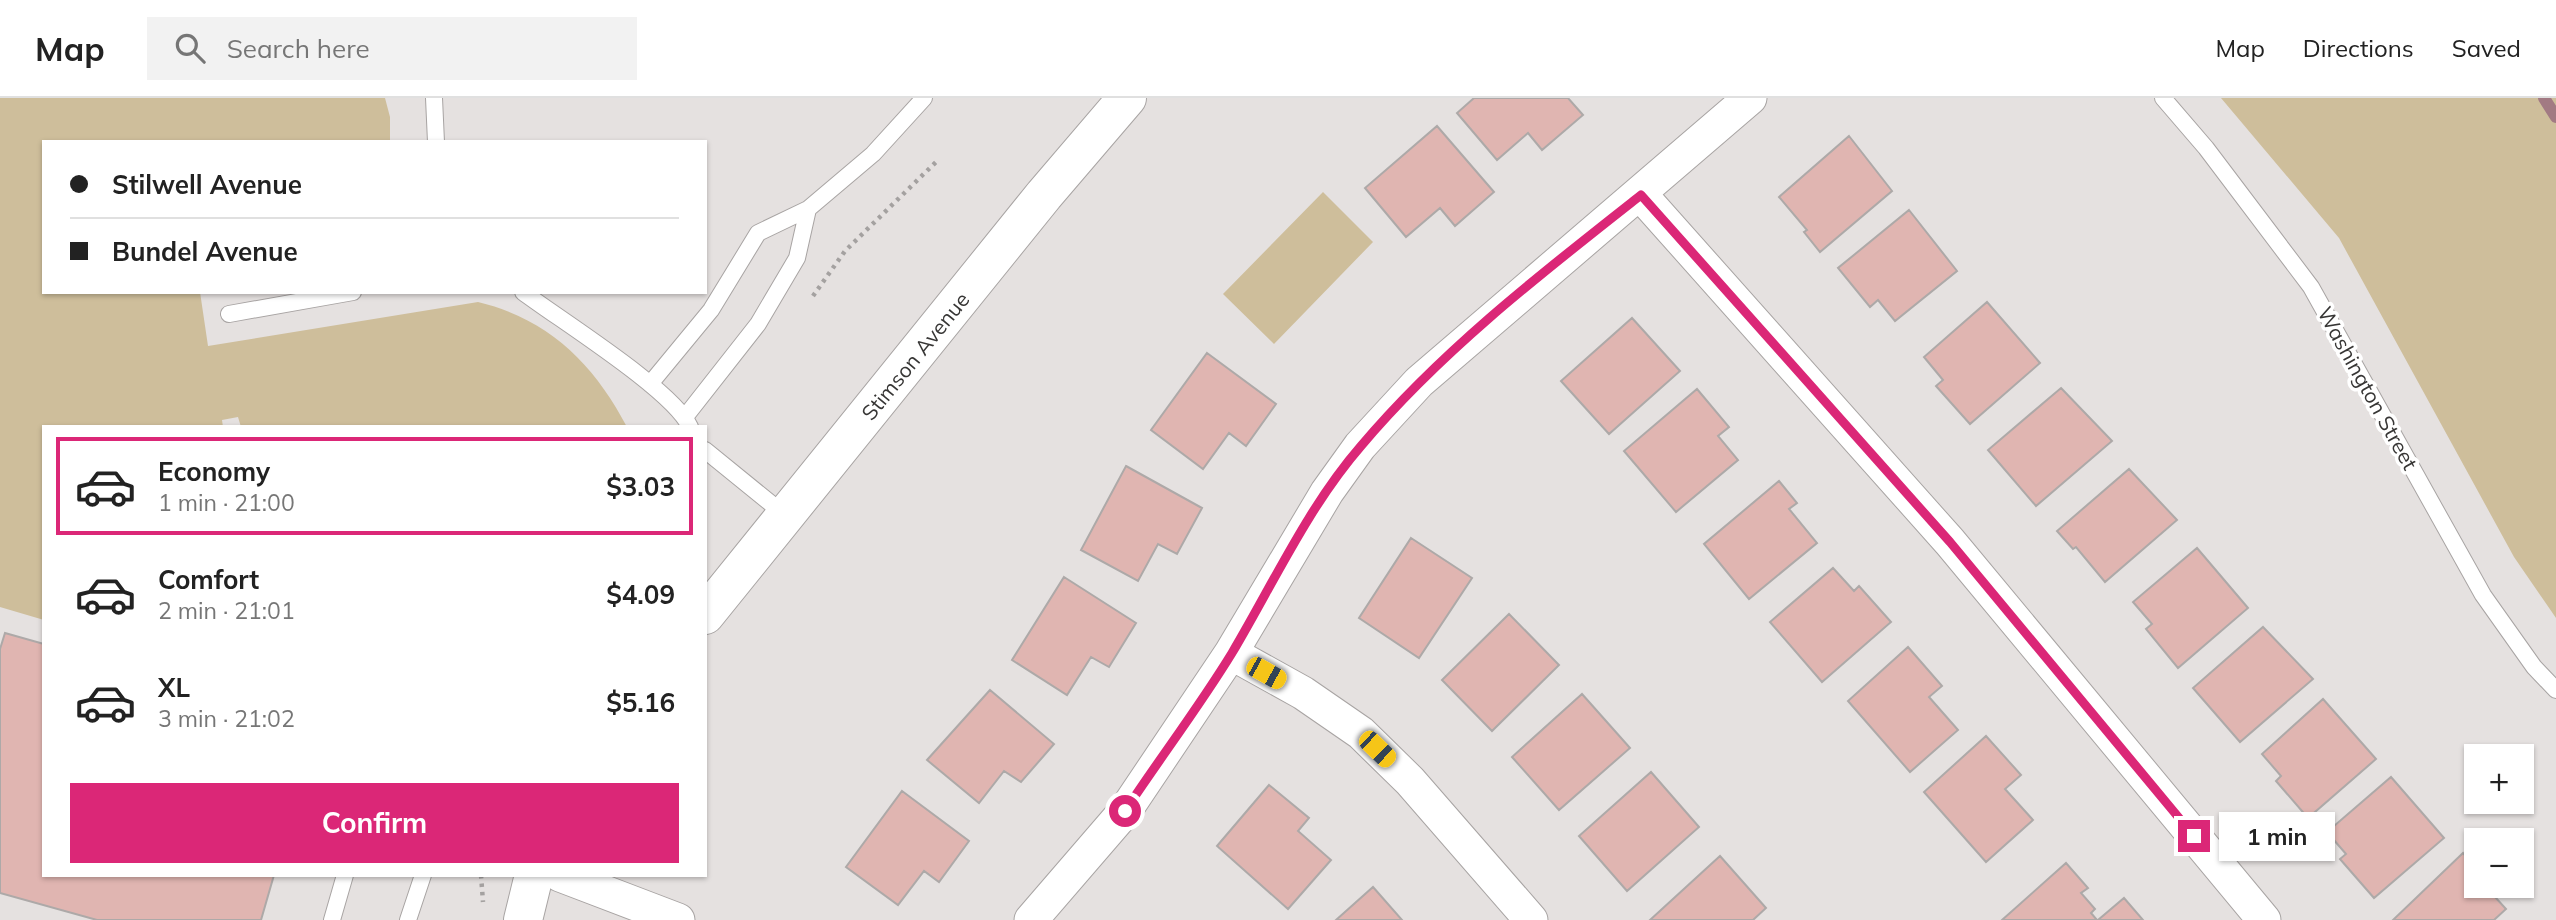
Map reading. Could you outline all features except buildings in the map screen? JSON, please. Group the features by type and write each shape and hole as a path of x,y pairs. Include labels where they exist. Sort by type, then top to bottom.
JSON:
{"street":[{"name":"Stimson Avenue","path":"707,613 1044,195 1127,98"},
{"path":"1031,920 1125,811 1231,653 1327,492 1360,446 1419,382 1495,314 1641,195 1750,98"},
{"path":"1641,195 1950,542 2264,920"},
{"path":"1231,653 1303,693 1361,733 1410,781 1531,920"},
{"path":"523,920 534,877"},
{"path":"565,877 678,920"}],"lane":[{"path":"434,98 436,140"},
{"path":"650,384 711,310 758,233 808,209 873,154 924,98"},
{"name":"Washington Street","path":"2163,98 2206,148 2311,286 2483,595 2534,667 2556,690"},
{"path":"526,294 650,384 687,422 758,324 797,258 808,209"},
{"path":"229,314 342,294"},
{"path":"707,452 787,516"},
{"path":"332,920 344,877"},
{"path":"408,920 422,877"}],"path":[{"path":"806,306 845,251 937,161"}],"shaded area":[{"path":"0,98 385,98 390,117 390,140 42,140 42,294 200,294 208,346 478,302 527,320 567,347 600,383 626,425 240,425 238,417 222,420 223,425 42,425 42,619 0,607"},
{"path":"2221,98 2556,98 2556,618 2514,557 2339,238"},
{"path":"1323,192 1373,242 1274,344 1223,294"}],"waterway":[{"path":"2544,98 2556,117"}],"route":[{"path":"1125,811 1231,653 1327,492 1360,446 1419,382 1495,314 1641,195 1950,542 2194,836"}]}
